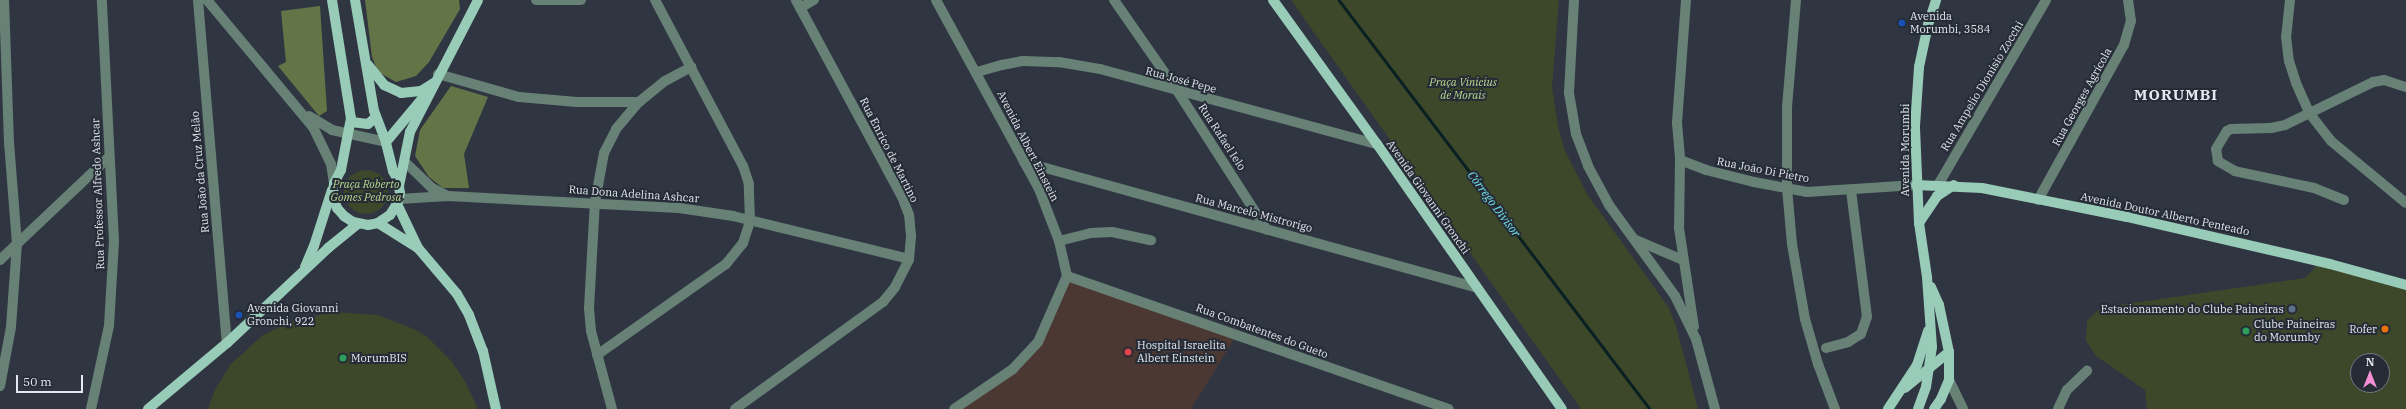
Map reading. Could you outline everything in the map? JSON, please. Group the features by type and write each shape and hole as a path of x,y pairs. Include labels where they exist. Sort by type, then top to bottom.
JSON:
{"main road":[{"path":"302,274 314,246 333,185 341,170 351,122 345,73 332,0"},
{"path":"355,0 376,117 386,142 393,171 399,186"},
{"path":"478,0 410,132 399,186 398,202 418,248 457,294 469,315 483,351 496,409"},
{"name":"Avenida Giovanni Gronchi","path":"1273,0 1377,144 1562,409"},
{"name":"Avenida Morumbi","path":"1918,409 1924,394 1930,366 1932,347 1927,277 1919,223 1916,185 1915,126 1919,67 1936,0"},
{"path":"365,60 377,79 392,90 410,93 436,79"},
{"path":"386,142 436,79"},
{"path":"351,122 368,124 376,117"},
{"path":"333,185 333,197 340,212 348,220 358,224 378,223 390,215 398,202"},
{"name":"Avenida Doutor Alberto Penteado","path":"1916,185 1954,185 1982,188 2192,232 2330,264 2406,285"},
{"path":"1919,223 1937,196 1954,185"},
{"path":"378,223 418,248"},
{"path":"148,409 226,343 302,274 328,248 358,224"},
{"name":"Avenida Morumbi","path":"1927,277 1939,305 1949,352 1949,380 1941,399 1934,409"},
{"path":"1888,409 1902,390 1922,352 1927,336 1930,311"},
{"path":"1902,390 1919,378 1930,366 1949,352"},
{"path":"1902,390 1917,389 1924,394"}],"street":[{"path":"0,386 12,327 17,244 9,143 4,0"},
{"name":"Rua Professor Alfredo Ashcar","path":"91,409 109,326 113,282 114,241 102,0"},
{"name":"Rua João da Cruz Melão","path":"198,0 226,343"},
{"path":"206,0 313,128 327,153 331,164 333,185"},
{"path":"536,0 581,0"},
{"path":"597,355 726,264 743,242 750,221 749,184 743,166 655,0"},
{"path":"798,4 814,0"},
{"name":"Avenida Albert Einstein","path":"936,0 1039,189 1059,242 1067,276"},
{"name":"Rua Rafael Ielo","path":"1114,0 1178,92 1267,230"},
{"path":"1574,0 1569,93 1576,134 1588,166 1609,205 1636,240 1675,296 1696,339"},
{"path":"1686,0 1677,123 1680,160 1679,228 1696,339 1715,409"},
{"path":"1796,0 1786,108 1787,188 1792,244 1805,319 1818,364 1835,409"},
{"name":"Rua Ampelio Dionísio Zocchi","path":"1938,185 2046,0"},
{"name":"Rua Georges Agrícola","path":"2038,200 2124,45 2131,22 2128,0"},
{"path":"2290,0 2286,37 2289,61 2296,84 2310,114 2331,141 2406,203"},
{"name":"Rua Enrico de Martino","path":"735,409 883,302 895,287 909,259 911,236 909,215 902,197 798,4"},
{"name":"Rua José Pepe","path":"976,72 1023,61 1059,62 1100,69 1178,92 1377,144"},
{"path":"612,409 597,355 589,308 595,202 604,153 616,129 639,102 665,81 691,67"},
{"path":"436,79 460,79 506,94 525,97 577,102 639,102"},
{"path":"2344,200 2314,188 2247,174 2223,165 2216,157 2216,149 2227,131 2243,128 2271,128 2285,125 2310,114 2358,88 2374,82 2384,80 2406,87"},
{"path":"295,105 322,126 332,130 386,142"},
{"path":"0,260 109,157"},
{"name":"Rua João Di Pietro","path":"1680,160 1706,170 1808,192 1916,185"},
{"name":"Rua Dona Adelina Ashcar","path":"405,162 432,188 448,196"},
{"name":"Rua Marcelo Mistrorigo","path":"1024,162 1476,287"},
{"path":"1826,348 1848,342 1861,334 1867,317 1851,190"},
{"name":"Rua Dona Adelina Ashcar","path":"398,202 448,196 595,202 679,208 750,221 909,259"},
{"path":"1059,242 1091,233 1112,232 1151,240"},
{"path":"1636,240 1683,260"},
{"path":"954,409 1013,370 1038,342 1067,276"},
{"name":"Rua Combatentes do Gueto","path":"1067,276 1448,409"},
{"path":"2058,409 2066,390 2087,371"},
{"path":"1949,380 1964,409"}],"shaded area":[{"name":"Hospital Israelita Albert Einstein","path":"1070,280 1234,339 1191,409 960,409 1020,364"}],"green space":[{"path":"365,0 459,0 460,9 429,62 416,76 396,82 378,72 372,57"},
{"name":"Praça Vinicius de Morais","path":"1291,0 1559,0 1552,87 1558,126 1565,151 1587,194 1669,308 1676,326 1698,409 1581,409"},
{"path":"320,6 327,111 319,116 278,66 286,62 281,11"},
{"path":"451,86 488,97 464,154 469,188 443,188 429,177 415,156 420,130"},
{"name":"Praça Roberto Gomes Pedrosa","path":"366,170 378,174 384,180 388,192 384,204 378,210 366,214 354,210 348,204 344,192 348,180 354,174"},
{"name":"Clube Paineiras do Morumby","path":"2317,265 2406,290 2406,409 2147,409 2145,390 2096,356 2086,341 2087,321 2097,311 2105,307 2305,278"},
{"name":"MorumBIS","path":"334,312 377,315 414,329 426,336 452,362 466,383 478,409 208,409 215,390 230,365 263,335 292,321"}],"waterway":[{"name":"Córrego Divisor","path":"1339,0 1650,409"}],"place":[{"name":"Avenida Morumbi, 3584","path":"1902,23"},
{"name":"Estacionamento do Clube Paineiras","path":"2292,309"},
{"name":"Avenida Giovanni Gronchi, 922","path":"239,315"},
{"name":"Rofer","path":"2385,329"},
{"name":"Clube Paineiras do Morumby","path":"2246,331"},
{"name":"Hospital Israelita Albert Einstein","path":"1128,352"},
{"name":"MorumBIS","path":"343,358"}],"district":[{"name":"MORUMBI","path":"2176,95"}]}
